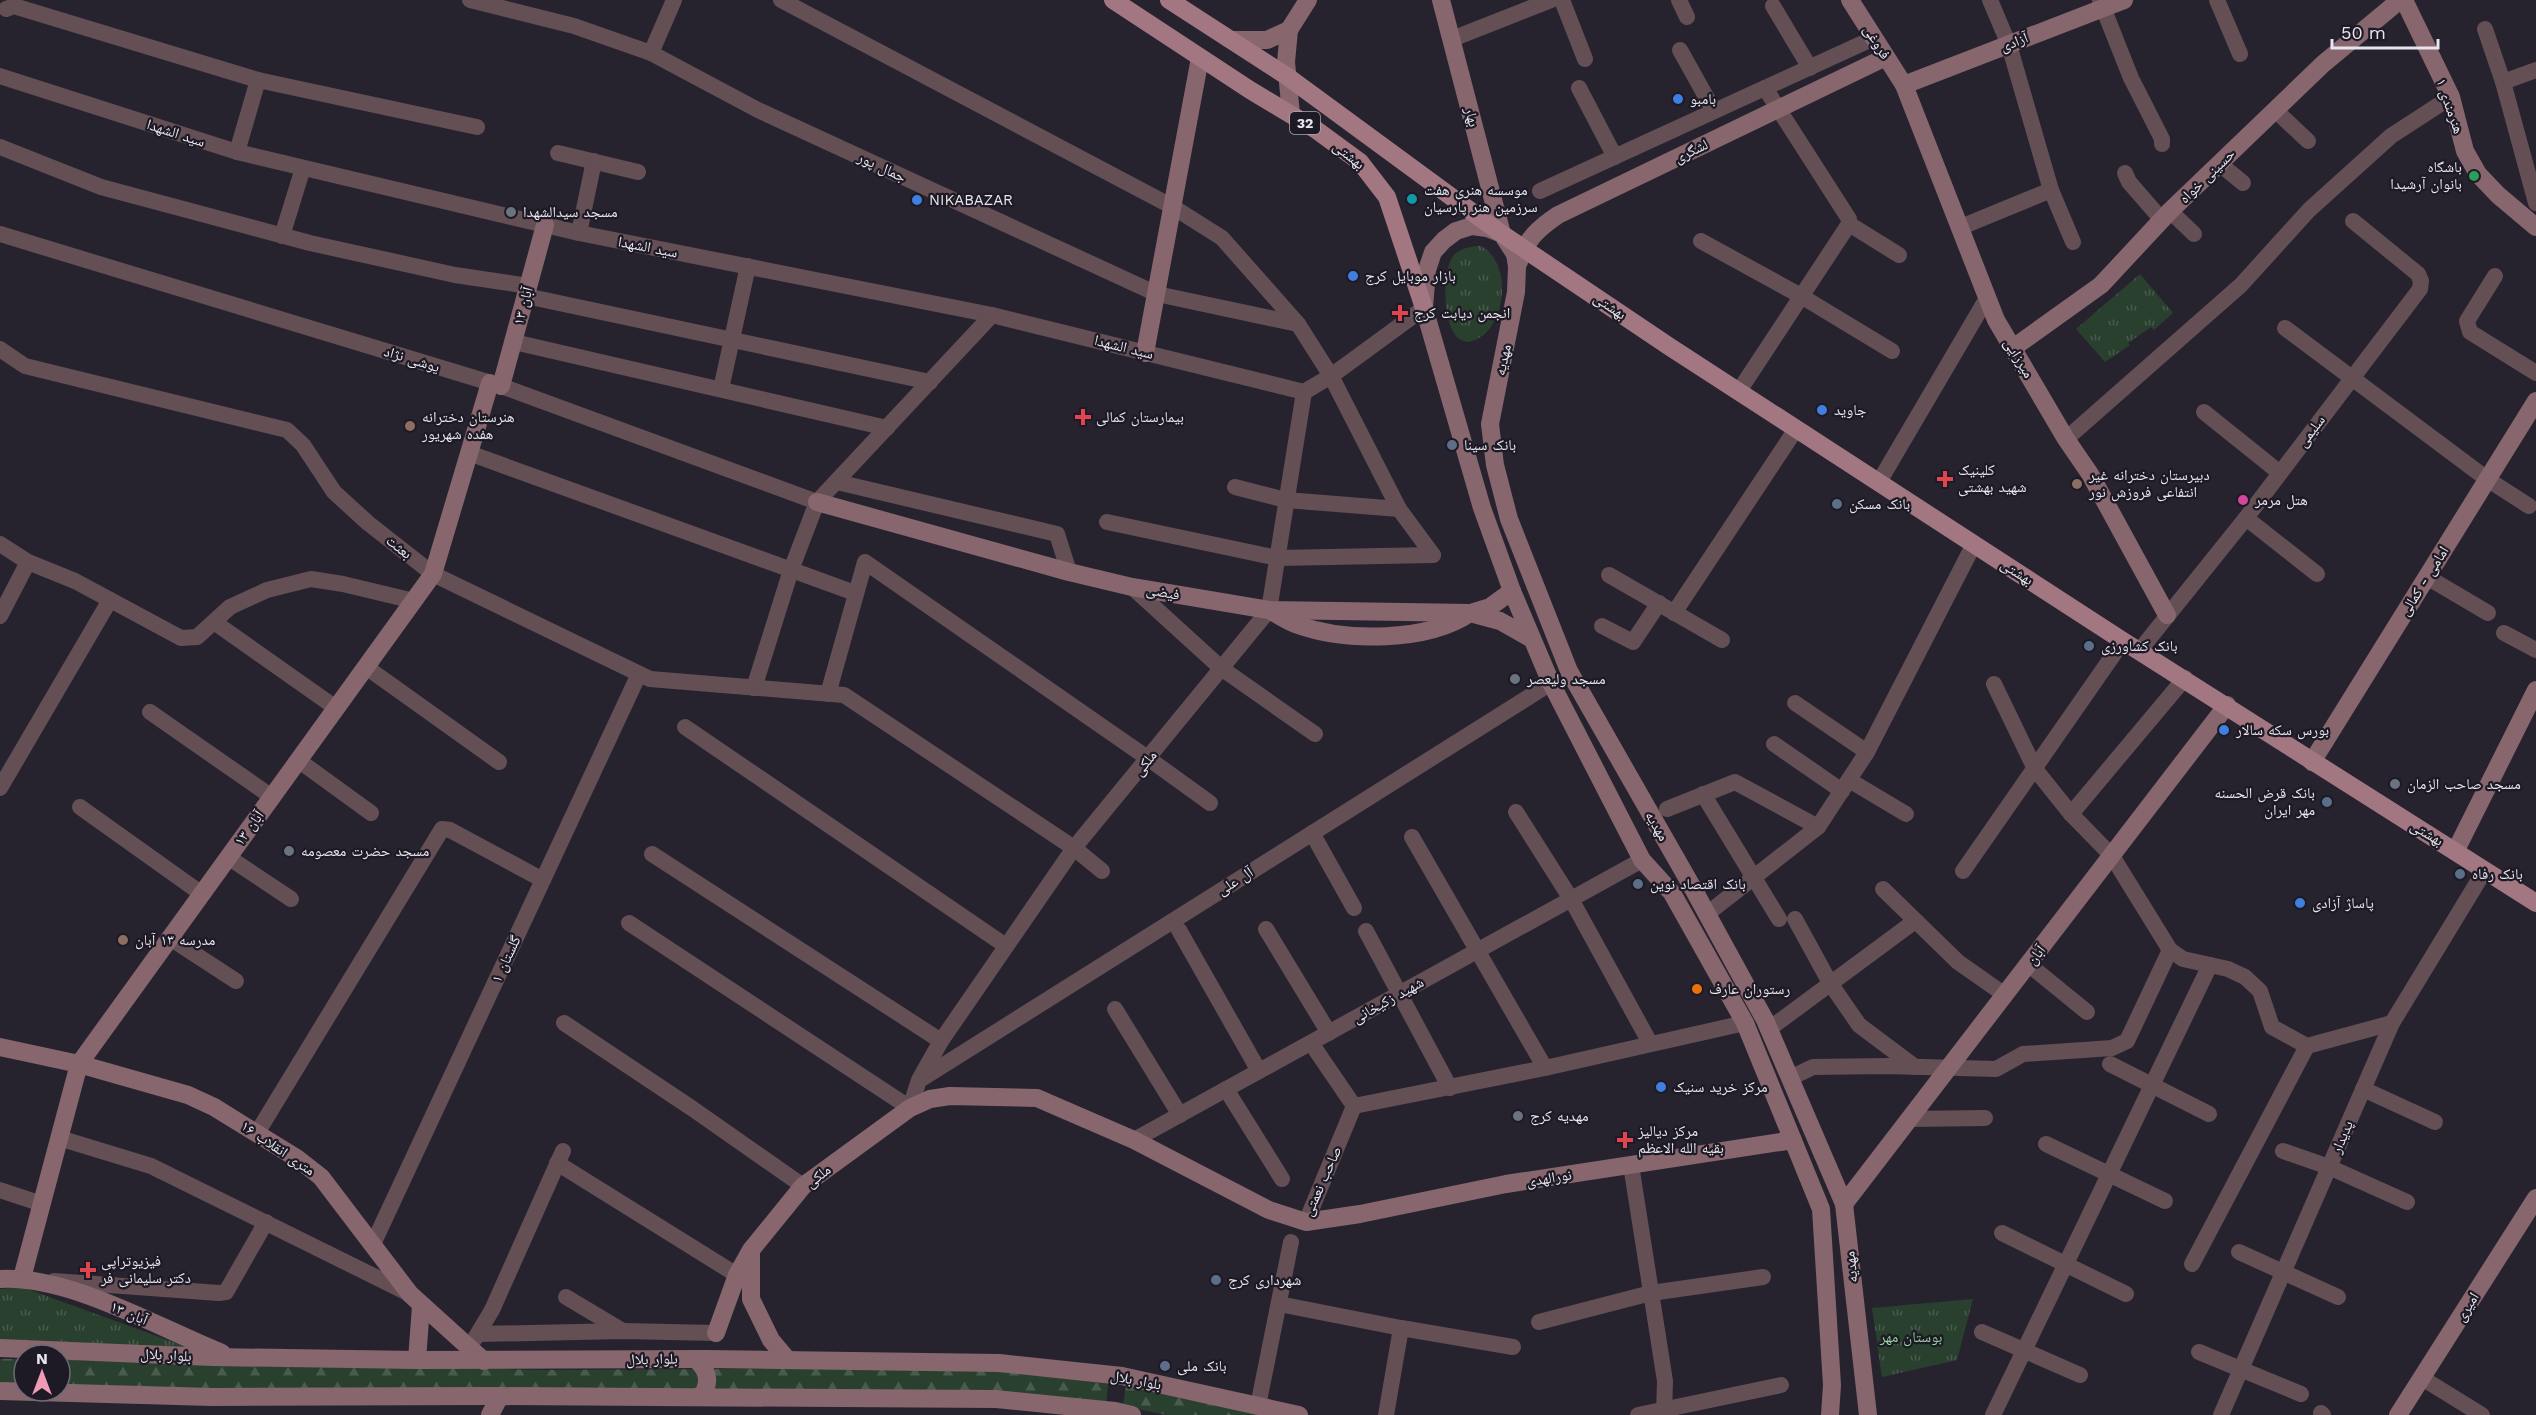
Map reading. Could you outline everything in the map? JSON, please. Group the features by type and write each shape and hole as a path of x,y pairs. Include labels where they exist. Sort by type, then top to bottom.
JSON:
{"main road":[{"name":"بهشتى","path":"1113,0 1200,58 1291,114 1360,162 1387,198 1424,308"},
{"name":"بهشتى","path":"1169,0 1288,77 1502,234"},
{"name":"بهشتی","path":"1502,234 1796,429 2123,641 2185,678 2312,762 2456,850 2536,903"}],"street":[{"name":"جمال پور","path":"470,0 574,26 651,53 759,110 1157,294 1298,324"},
{"path":"651,53 674,0"},
{"path":"781,0 1173,207 1222,238 1298,324 1331,376 1399,509 1433,555 1277,558 1107,522"},
{"path":"1291,114 1287,47 1289,30 1308,0"},
{"name":"بهار","path":"1442,0 1502,234"},
{"path":"1452,39 1551,0"},
{"path":"1562,0 1585,59"},
{"path":"1679,0 1687,17"},
{"name":"فروغی","path":"1850,0 1904,85"},
{"path":"1990,0 2009,45 2051,190 2073,242"},
{"name":"آزادی","path":"1904,85 2009,45 2102,4 2124,0"},
{"path":"2217,0 2240,54"},
{"name":"هنرمندی ۱","path":"2402,0 2451,97 2465,151 2478,174 2498,195 2536,227"},
{"name":"حسینی خواه","path":"2013,348 2101,285 2166,216 2323,64 2402,0"},
{"path":"2102,4 2131,78 2162,139 2162,144"},
{"path":"6,9 14,6 258,80 477,127"},
{"path":"1773,6 1810,68"},
{"path":"2485,29 2503,81 2536,202"},
{"path":"1233,40 1267,40 1289,30"},
{"path":"1540,191 1874,38"},
{"path":"1680,50 1714,111"},
{"name":"لشگری","path":"1517,267 1523,248 1542,225 1558,215 1886,57"},
{"path":"1145,352 1200,58"},
{"path":"2503,81 2536,70"},
{"name":"سید الشهدا","path":"0,76 237,152 303,168 579,233 992,315 1304,392"},
{"path":"237,152 258,80"},
{"name":"میرزایی","path":"1904,85 1961,227 1995,320 2066,439 2090,474 2167,615"},
{"path":"1580,88 1614,157"},
{"path":"1765,88 1849,222 1899,255"},
{"path":"2066,439 2241,285 2309,210 2391,136 2451,97"},
{"path":"2275,110 2308,141"},
{"path":"0,147 101,187 282,236 930,382"},
{"path":"558,153 638,172"},
{"path":"579,233 594,161"},
{"path":"2220,164 2243,183"},
{"path":"282,236 303,168"},
{"path":"2126,173 2129,182 2166,216 2193,234"},
{"path":"1961,227 2051,190"},
{"name":"سلیمی","path":"2140,650 2246,518 2350,378 2420,289 2421,281 2418,274 2353,221"},
{"path":"1739,391 1849,222"},
{"name":"۱۳ آبان","path":"22,1278 79,1064 433,574 469,453 514,342 545,225"},
{"name":"مهدیه","path":"1830,1415 1832,1385 1821,1209 1745,1023 1672,893 1642,860 1551,683 1512,591 1482,508 1424,308 1426,270 1433,252 1443,240 1456,231 1472,226 1487,228 1502,234 1512,247 1517,267 1516,292 1490,424 1495,465 1509,519 1569,671 1707,914 1768,1029 1844,1204 1868,1415"},
{"name":"یوشی نژاد","path":"0,234 496,385 817,502"},
{"path":"1701,241 1801,296 1892,351"},
{"path":"721,389 748,266"},
{"path":"2495,276 2468,321 2470,332 2536,373"},
{"path":"1879,483 1987,298"},
{"path":"1424,308 1331,376 1304,392 1269,610 1297,625 1327,632 1381,636 1434,630 1455,623 1470,613 1500,621 1532,639"},
{"path":"754,688 791,570 817,502 992,315"},
{"path":"2285,328 2487,479 2529,506"},
{"path":"514,342 887,428"},
{"name":"بعثت","path":"0,349 25,366 287,430 303,445 334,492 368,523 433,574 650,679 844,695 1074,848 1102,871"},
{"name":"امامی - کمالی","path":"2312,762 2536,400"},
{"path":"2204,412 2280,473"},
{"path":"1674,613 1796,429"},
{"path":"469,453 855,593"},
{"path":"837,482 1057,534 1068,572"},
{"path":"1234,487 1286,501 1399,509"},
{"name":"فیضی","path":"817,502 1068,572 1132,587 1269,610 1470,613 1490,607 1512,591"},
{"path":"2246,518 2316,574"},
{"path":"0,544 28,562 75,581 181,638 197,637 230,607 267,590 311,579 414,601"},
{"path":"1707,914 1818,827 1867,752 1974,544"},
{"path":"0,616 28,562"},
{"path":"828,694 865,562 1149,759 1210,804"},
{"path":"1609,575 1722,640"},
{"path":"2427,577 2488,613"},
{"path":"1132,587 1221,668 1316,734"},
{"path":"0,788 110,600"},
{"path":"1602,626 1633,642 1659,603"},
{"name":"ملکی","path":"716,1334 737,1275 751,1250 803,1186 904,1111 941,1041 1074,848 1269,610"},
{"path":"214,622 336,708"},
{"path":"2504,633 2536,650"},
{"path":"1963,871 2123,641"},
{"path":"366,667 499,762"},
{"name":"گلستان ۱","path":"374,1244 639,674"},
{"path":"2072,814 2185,678"},
{"name":"آل علی","path":"919,1080 1551,683"},
{"path":"1994,684 2035,769 2072,814 2112,856 2170,950 2183,959 2228,969 2245,976 2260,992 2272,1027 2307,1046 2391,1023"},
{"path":"2456,850 2536,690"},
{"path":"1795,703 1867,752"},
{"name":"آبان","path":"1844,1204 2227,705"},
{"path":"150,712 272,797"},
{"path":"685,728 1006,946"},
{"path":"1774,744 1845,785 1906,814"},
{"path":"298,760 371,813"},
{"path":"1667,809 1735,782 1818,827"},
{"path":"1703,794 1755,876 1859,1025 1915,1067"},
{"path":"80,807 202,894"},
{"path":"1516,812 1570,899 1650,1043"},
{"path":"257,1132 442,829 450,830 543,880"},
{"path":"1312,833 1354,908"},
{"path":"1412,837 1545,1068"},
{"path":"652,854 941,1041"},
{"path":"228,857 291,899"},
{"name":"شهید زکیخانی","path":"1134,1140 1642,860"},
{"name":"پدیدار","path":"2221,1415 2391,1023 2485,870"},
{"path":"1883,889 1958,962 2005,995"},
{"path":"1768,1029 1915,921"},
{"path":"629,923 904,1111"},
{"path":"1266,929 1329,1033"},
{"path":"1179,930 1259,1071"},
{"path":"1366,931 1450,1088"},
{"path":"170,938 236,981"},
{"path":"1790,1078 1813,1067 1996,1069 2023,1054 2112,1048 2127,1041 2170,950"},
{"path":"2028,964 2087,1012"},
{"path":"1993,1415 2210,965"},
{"path":"1115,1009 1180,1115"},
{"path":"564,1023 803,1186"},
{"path":"1311,1042 1354,1106 1545,1068 1745,1023"},
{"path":"2192,1264 2307,1046"},
{"name":"۱۶ متری انقلاب","path":"0,1047 79,1064 188,1095 257,1132 321,1177 416,1300 473,1341 484,1361"},
{"path":"2110,1064 2209,1114"},
{"path":"1226,1089 1282,1179"},
{"path":"2363,1089 2435,1122"},
{"name":"صاحب نعمتی","path":"904,1111 930,1099 950,1096 1037,1098 1134,1140 1269,1210 1306,1222 1354,1106"},
{"path":"1909,1119 1985,1118"},
{"path":"59,1138 151,1166 266,1221 416,1300 417,1360"},
{"name":"نورالهدی","path":"1306,1222 1360,1214 1506,1184 1793,1140"},
{"path":"2046,1144 2165,1201"},
{"path":"2283,1151 2329,1167 2407,1202"},
{"path":"473,1341 492,1310 560,1157 737,1275"},
{"path":"1631,1165 1665,1381 1664,1412"},
{"path":"0,1191 42,1204"},
{"name":"امیری","path":"2398,1415 2536,1198"},
{"path":"22,1278 226,1292 266,1221"},
{"path":"2002,1233 2126,1294"},
{"path":"1258,1406 1291,1242"},
{"path":"751,1250 751,1299 771,1340 787,1359"},
{"path":"2239,1252 2338,1297"},
{"path":"1539,1322 1651,1293 1763,1277"},
{"name":"۱۳ آبان","path":"0,1279 22,1278 120,1308 232,1357"},
{"path":"566,1297 623,1331"},
{"path":"1279,1304 1513,1347"},
{"path":"1386,1415 1401,1328"},
{"path":"473,1341 623,1331 716,1334"},
{"path":"1982,1332 2080,1375"},
{"name":"بلوار بلال","path":"0,1348 232,1357 417,1360 787,1359 999,1363 1122,1376 1299,1415"},
{"path":"2199,1352 2301,1394"},
{"path":"695,1359 705,1368 708,1380 703,1394 697,1397"},
{"path":"2422,1378 2482,1415"},
{"path":"1638,1415 1664,1412 1781,1385"},
{"path":"0,1391 212,1397 996,1399 1115,1411 1132,1415"},
{"path":"490,1415 500,1396"}],"green space":[{"path":"1481,246 1492,255 1499,268 1502,283 1501,299 1498,314 1490,327 1480,337 1467,342 1458,338 1449,322 1446,297 1447,272 1454,255 1466,248"},
{"path":"2140,274 2173,313 2154,330 2151,327 2105,362 2076,329"},
{"path":"22,1287 195,1350 72,1346 72,1343 0,1343 0,1289"},
{"name":"بوستان مهر","path":"1973,1299 1957,1360 1882,1377 1872,1308"},
{"path":"0,1359 12,1359 12,1384 0,1383"},
{"path":"72,1360 544,1370 888,1368 1001,1371 1108,1384 1106,1405 996,1391 163,1388 72,1385"},
{"path":"1126,1385 1259,1415 1166,1415 1123,1406"}],"place":[{"name":"بامبو","path":"1678,99"},
{"name":"باشگاه بانوان آرشیدا","path":"2474,176"},
{"name":"موسسه هنری هفت سرزمین هنر پارسیان","path":"1412,199"},
{"name":"NIKABAZAR","path":"917,200"},
{"name":"مسجد سیدالشهدا","path":"511,212"},
{"name":"بازار موبایل کرج","path":"1353,276"},
{"name":"انجمن دیابت کرج","path":"1400,313"},
{"name":"جاوید","path":"1822,410"},
{"name":"بیمارستان کمالی","path":"1083,417"},
{"name":"هنرستان دخترانه هفده شهریور","path":"410,426"},
{"name":"بانک سینا","path":"1452,445"},
{"name":"کلینیک شهید بهشتی","path":"1945,479"},
{"name":"دبیرستان دخترانه غیر انتفاعی فروزش نور","path":"2077,484"},
{"name":"هتل مرمر","path":"2243,500"},
{"name":"بانک مسکن","path":"1837,504"},
{"name":"بانک کشاورزی","path":"2089,646"},
{"name":"مسجد ولیعصر","path":"1515,679"},
{"name":"بورس سکه سالار","path":"2224,730"},
{"name":"مسجد صاحب الزمان","path":"2395,784"},
{"name":"بانک قرض الحسنه مهر ایران","path":"2327,802"},
{"name":"مسجد حضرت معصومه","path":"289,851"},
{"name":"بانک رفاه","path":"2460,874"},
{"name":"بانک اقتصاد نوین","path":"1638,884"},
{"name":"پاساژ آزادی","path":"2300,903"},
{"name":"مدرسه ۱۳ آبان","path":"123,940"},
{"name":"رستوران عارف","path":"1697,989"},
{"name":"مرکز خرید سنیک","path":"1661,1087"},
{"name":"مهدیه کرج","path":"1518,1116"},
{"name":"مرکز دیالیز بقیه الله الاعظم","path":"1625,1140"},
{"name":"فیزیوتراپی دکتر سلیمانی فر","path":"88,1270"},
{"name":"شهرداری کرج","path":"1216,1280"},
{"name":"بانک ملی","path":"1165,1366"}]}
